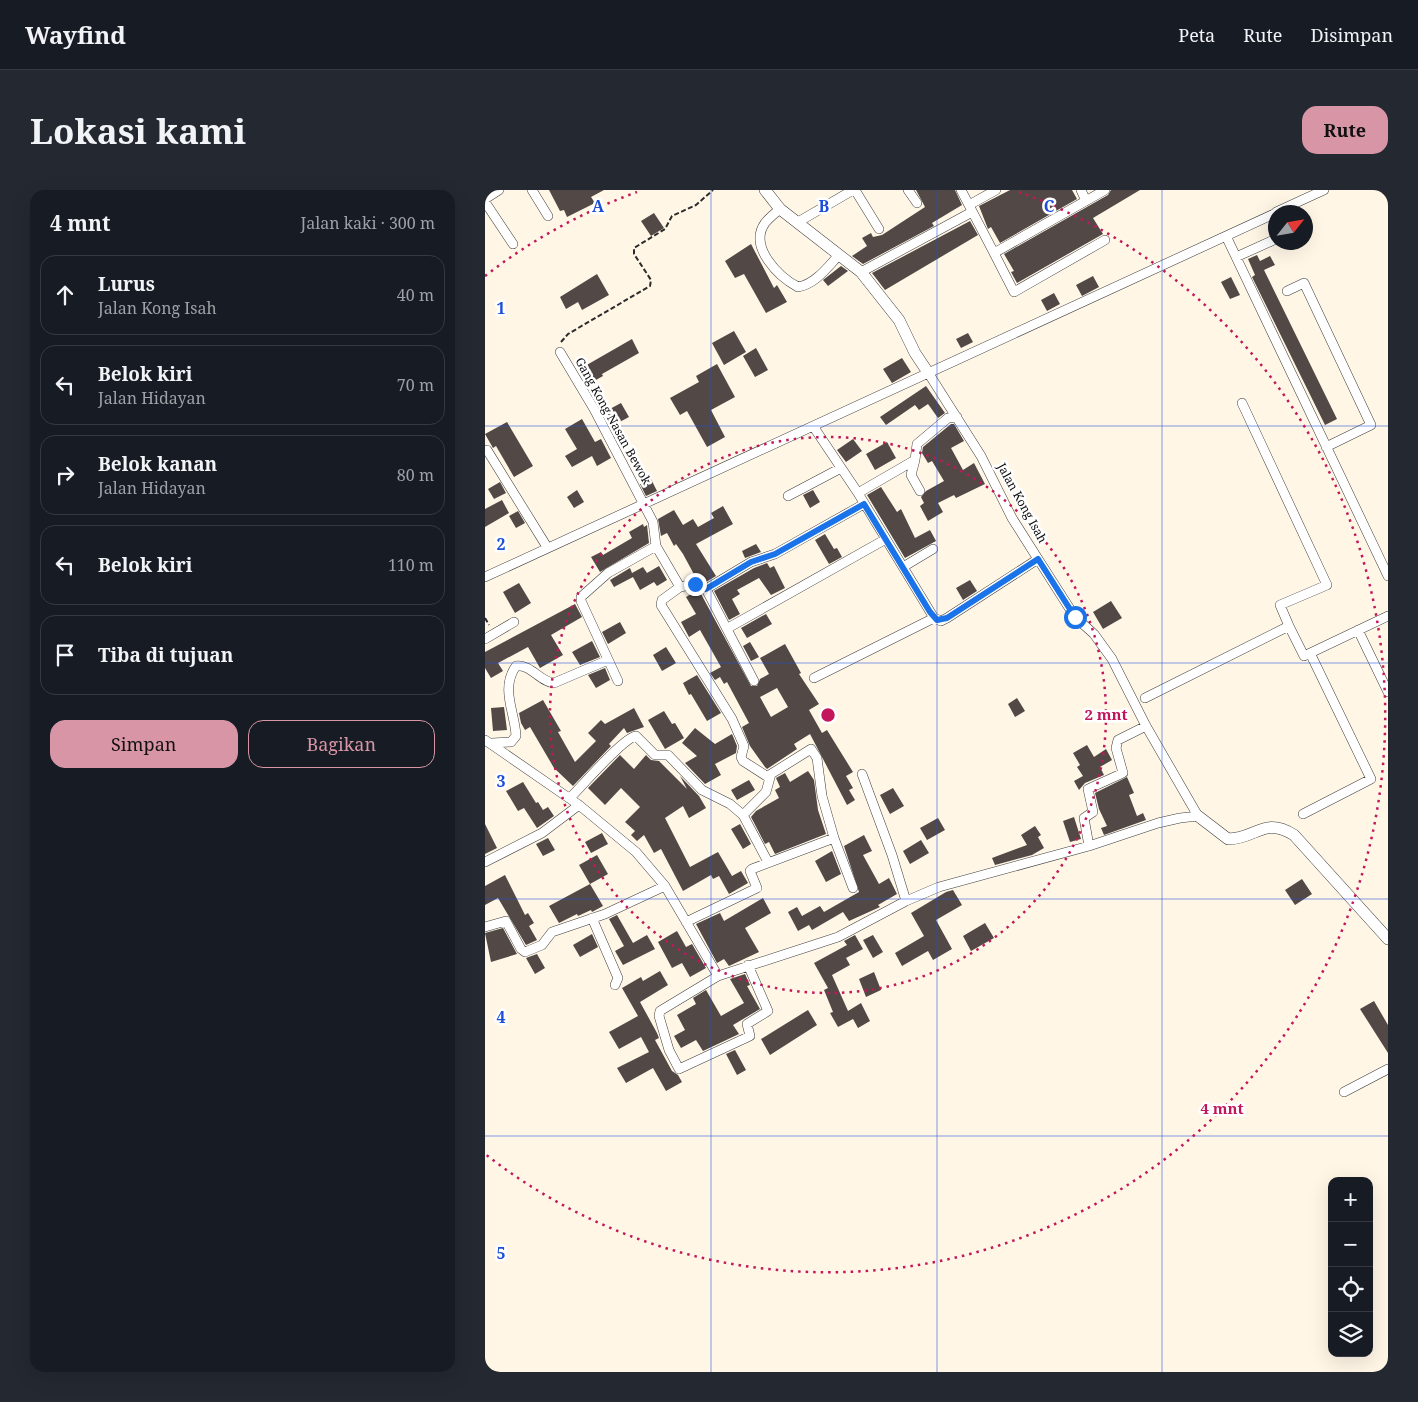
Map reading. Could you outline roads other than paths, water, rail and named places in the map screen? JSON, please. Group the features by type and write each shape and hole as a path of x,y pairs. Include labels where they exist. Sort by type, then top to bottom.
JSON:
{"street":[{"path":"499,190 485,201 513,244"},
{"path":"532,190 548,216"},
{"name":"Jalan Kong Isah","path":"765,190 780,209 819,237 838,256 861,272 899,320 915,353 981,456 1012,518 1075,617 1103,644 1146,726 1198,816 1223,837 1237,837 1269,826 1284,829 1294,835 1388,939"},
{"path":"798,222 854,190 879,229"},
{"path":"909,190 917,203"},
{"path":"961,190 1014,292 1105,240"},
{"path":"861,272 970,209 996,190"},
{"path":"1081,190 1087,201"},
{"path":"994,253 1105,190"},
{"path":"1291,205 1324,190"},
{"path":"780,209 765,223 761,238 765,253 779,274 793,284 801,286 817,278 838,256"},
{"path":"485,576 929,374 1268,216"},
{"path":"1226,236 1388,576"},
{"path":"1236,257 1268,241"},
{"path":"1287,291 1304,283 1371,425 1326,447"},
{"name":"Gang Kong Nasan Bewok","path":"560,352 594,409 653,522 656,546"},
{"path":"1242,403 1327,585 1280,605 1304,656 1388,616"},
{"path":"920,490 911,475 917,444 948,418 957,417"},
{"path":"813,426 858,493 934,618"},
{"path":"487,450 547,547"},
{"path":"858,493 915,460"},
{"path":"788,496 841,468"},
{"path":"706,589 751,562 775,554 864,504"},
{"path":"728,628 886,539"},
{"path":"618,681 581,601 581,597 608,573 656,546 680,587"},
{"path":"903,567 933,549"},
{"path":"814,678 934,618 941,620 947,618 1038,559"},
{"path":"754,681 706,589 695,584 680,587 662,600 661,605 735,725 745,748 741,756 743,761 769,777"},
{"path":"485,639 514,622"},
{"path":"1145,698 1289,626"},
{"path":"1358,630 1388,692"},
{"path":"1303,814 1371,779 1310,653"},
{"path":"489,742 511,742 516,736 508,698 509,684 517,666 524,666 547,681 554,683 608,660"},
{"path":"1089,846 1084,818 1093,812 1088,789 1123,773 1116,748 1117,740 1146,726"},
{"path":"570,798 606,760 631,738 636,736 655,755 668,755 703,790 730,804 743,815 768,862"},
{"path":"489,742 570,798 637,852 665,886 718,976"},
{"path":"769,777 807,750 813,750 834,838 853,888"},
{"path":"862,774 892,855 906,901"},
{"path":"743,815 766,792 769,785 769,777"},
{"path":"485,862 542,833 579,805"},
{"path":"748,965 768,1011 747,1024 750,1036 679,1069 669,1050 659,1016 660,1011 718,976 748,965 838,936 906,901 962,880 1089,846 1158,823 1198,816"},
{"path":"686,922 755,889 757,886 750,870 834,838"},
{"path":"485,927 506,921 521,949 525,952 541,945 552,932 592,918 665,886"},
{"path":"592,918 618,978 615,986"},
{"path":"1344,1092 1388,1069"}]}
